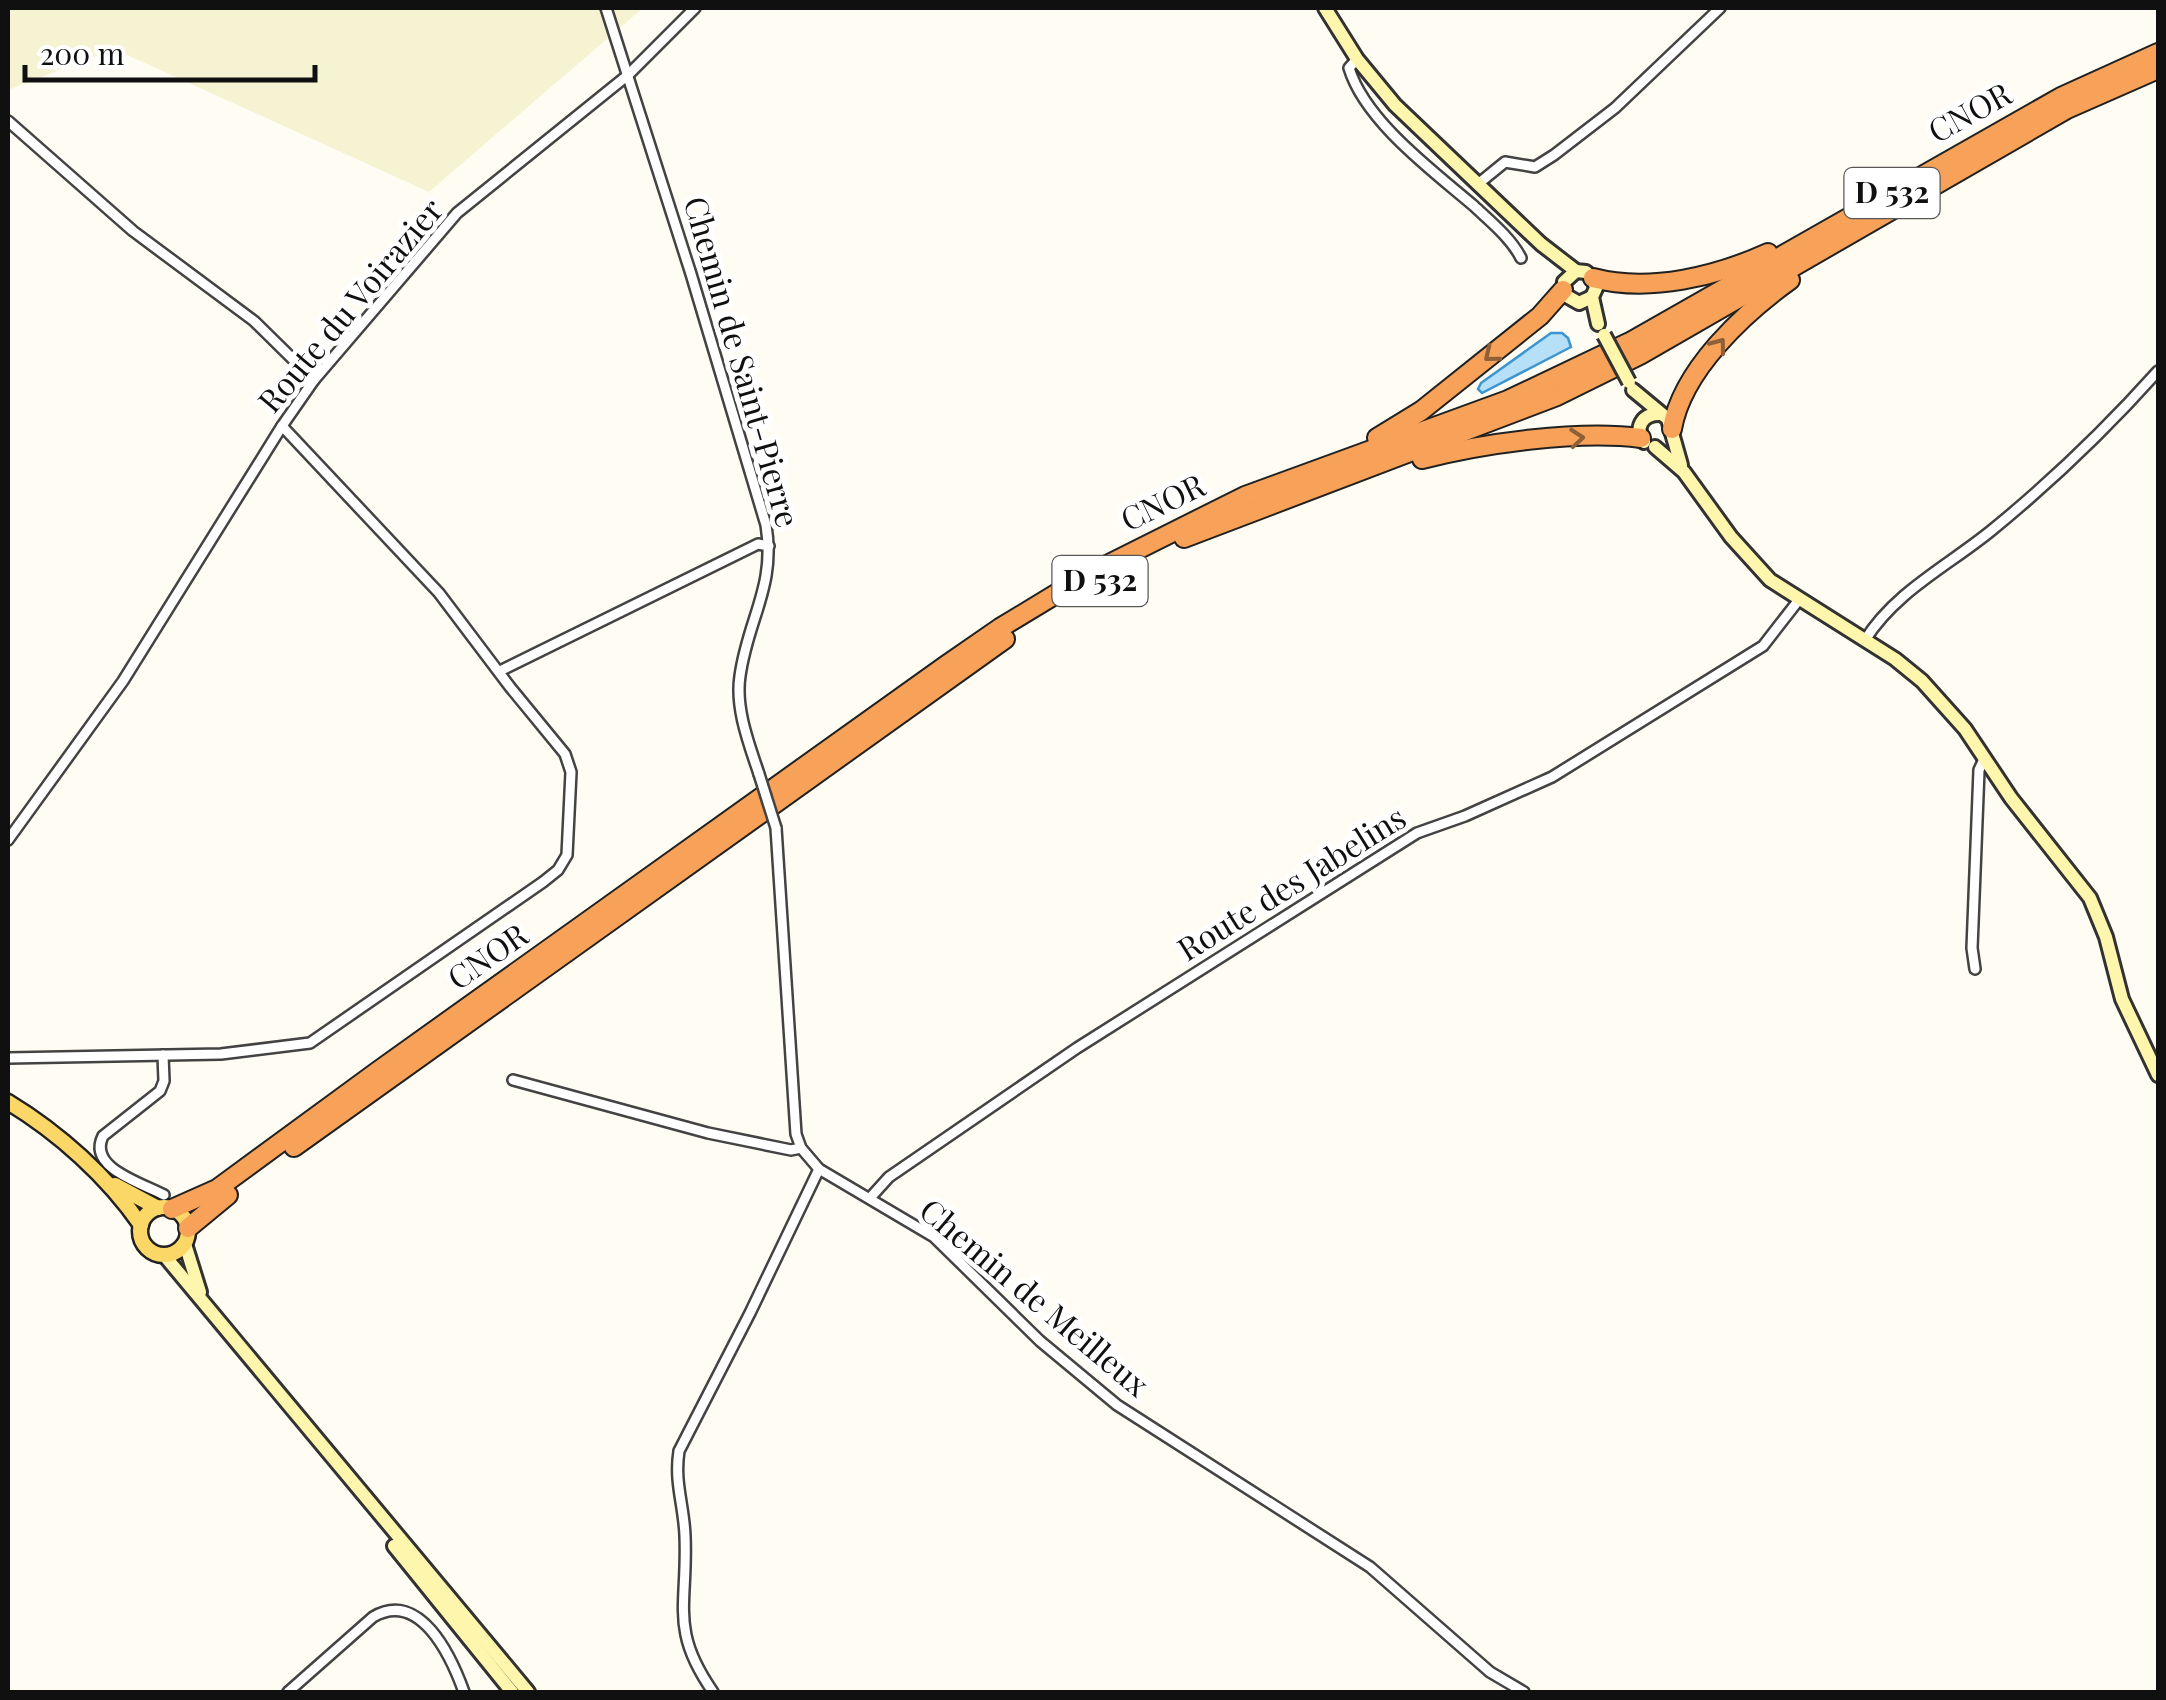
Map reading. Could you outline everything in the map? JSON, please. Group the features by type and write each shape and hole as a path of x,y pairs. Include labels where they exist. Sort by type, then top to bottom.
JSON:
{"highway":[{"name":"CNOR","path":"165,1204 217,1189 1000,628 1123,555 1245,496 1472,414 1589,363 2061,97 2158,53"},
{"name":"CNOR","path":"186,1236 224,1198 1008,637 1098,583 1182,539 1310,488 1460,436 1585,382 1656,346 2067,110 2158,69"},
{"path":"1667,426 1696,376 1754,306 1893,218 1957,172"},
{"path":"1584,274 1620,282 1728,270 1868,207"},
{"path":"1245,496 1401,426 1540,316 1563,286"},
{"path":"1310,488 1436,456 1500,445 1605,435 1645,436"}],"main road":[{"path":"8,1102 98,1174 140,1201 165,1204 185,1220 186,1236 179,1250 164,1255 146,1247 141,1225 98,1174"},
{"path":"141,1225 150,1212 165,1204"}],"street":[{"name":"Chemin de Saint-Pierre","path":"606,8 691,274 769,546 766,587 739,678 742,716 776,828 796,1134 802,1148"},
{"name":"Route du Voirazier","path":"8,840 123,681 314,380 457,213 628,74 696,8"},
{"path":"1325,8 1356,60 1394,106 1541,244 1584,274 1596,288 1585,300"},
{"path":"1478,184 1505,162 1535,167 1554,155 1629,95 1720,8"},
{"path":"1356,60 1349,68 1352,78 1372,108 1422,161 1494,224 1520,258"},
{"path":"8,121 133,231 254,321 314,380"},
{"path":"1541,244 1569,299 1585,300"},
{"path":"1563,286 1584,274"},
{"path":"1585,300 1631,386 1645,436 1684,472 1750,561 1798,601 1865,640 1922,681 1945,705 2011,798 2090,898 2106,937 2122,999 2158,1075"},
{"path":"1865,640 1899,598 1994,529 2099,436 2158,370"},
{"path":"1631,386 1667,426 1684,472"},
{"path":"1645,436 1648,416 1667,426"},
{"path":"8,1058 221,1054 317,1040 558,870 568,855 570,766 566,754 439,592 282,426"},
{"path":"1645,436 1664,444 1667,426"},
{"path":"500,671 758,544 769,546"},
{"name":"Route des Jabelins","path":"870,1198 889,1177 1078,1048 1417,832 1552,777 1763,646 1798,601"},
{"path":"1975,969 1972,948 1979,770 1984,757"},
{"path":"163,1055 164,1080 160,1091 103,1136 98,1146 99,1155 107,1164 165,1204"},
{"path":"513,1080 708,1134 791,1150 802,1148"},
{"name":"Chemin de Meilleux","path":"802,1148 819,1169 934,1237 1040,1341 1117,1405 1370,1567 1490,1672 1524,1692"},
{"path":"713,1692 684,1638 685,1534 675,1475 679,1451 819,1169"},
{"path":"186,1236 198,1287 210,1312"},
{"path":"164,1255 528,1692"},
{"path":"344,1474 427,1590 514,1692"},
{"path":"288,1692 373,1618 397,1608 422,1621 446,1653 464,1692"},
{"path":"512,1674 514,1692"}],"shaded area":[{"path":"8,8 643,8 429,192 114,49 8,90"}],"water":[{"path":"1551,333 1562,333 1571,347 1482,393 1478,389 1481,383"}]}
